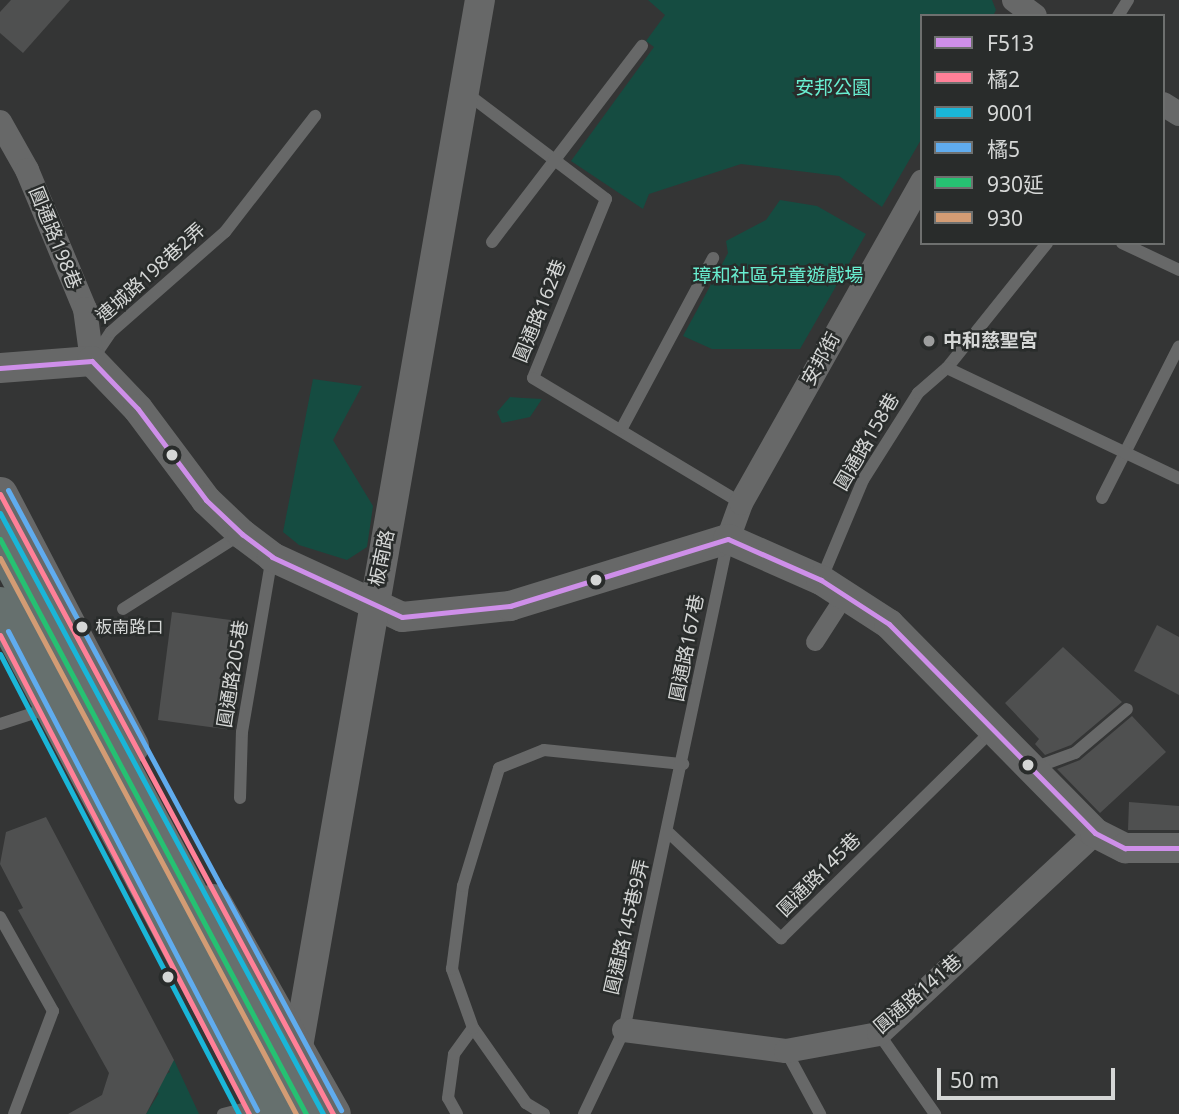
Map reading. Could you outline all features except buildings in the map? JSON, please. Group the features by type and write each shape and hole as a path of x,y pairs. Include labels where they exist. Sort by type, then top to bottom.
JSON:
{"highway":[{"path":"0,539 267,1112"},
{"path":"0,606 267,1112"}],"main road":[{"path":"0,494 211,897 333,1114"},
{"path":"0,570 267,1112"},
{"path":"0,635 37,712 267,1112"}],"street":[{"name":"板南路","path":"267,1112 299,1053 371,602 428,313 480,0"},
{"name":"圓通路198巷","path":"0,122 27,170 85,309 92,361"},
{"name":"安邦街","path":"728,539 740,503 920,186"},
{"path":"0,368 92,361 138,409 206,500 242,534 272,557 402,617 510,606 728,539 833,587 890,624 1095,833 1125,848 1179,848"},
{"path":"815,642 833,587"},
{"name":"圓通路141巷","path":"624,1030 786,1051 879,1034 1095,833"}],"lane":[{"path":"492,242 555,164 642,46"},
{"name":"圓通路162巷","path":"463,90 555,164 606,199 533,379 622,428 740,503"},
{"name":"連城路198巷2弄","path":"92,361 111,332 225,232 315,116"},
{"name":"圓通路158巷","path":"833,587 863,480 918,393 947,368 1045,245"},
{"path":"1126,245 1179,270"},
{"path":"622,428 713,258"},
{"path":"1102,498 1120,453 1179,346"},
{"path":"947,368 1174,477"},
{"path":"123,608 242,534"},
{"name":"圓通路167巷","path":"669,833 728,539"},
{"name":"圓通路205巷","path":"240,798 242,732 272,557"},
{"path":"1031,769 1075,753 1127,709"},
{"path":"0,724 37,712"},
{"name":"圓通路145巷","path":"669,833 781,938 993,730"},
{"path":"544,1114 526,1103 473,1028 452,969 463,886 499,768 544,750 683,764"},
{"name":"圓通路145巷9弄","path":"624,1030 669,833"},
{"path":"1,921 53,1011 14,1114"},
{"path":"457,1114 448,1098 454,1054 473,1028"},
{"path":"584,1114 624,1030"},
{"path":"879,1034 935,1114"},
{"path":"786,1051 820,1114"}],"green space":[{"name":"安邦公園","path":"648,0 992,0 996,10 994,14 920,14 920,141 882,207 839,176 741,164 649,194 643,209 571,161 654,47 646,41 665,15"},
{"name":"璋和社區兒童遊戲場","path":"780,200 817,206 866,234 800,349 712,349 683,336 728,253 726,241 766,220"},
{"path":"313,379 362,386 333,440 373,506 367,547 347,560 299,545 283,532"},
{"path":"510,397 542,399 530,417 502,423 497,412"},
{"path":"174,1060 199,1114 146,1114 159,1093 153,1090 157,1079 170,1072 166,1064"}],"transit line":[{"name":"F513","path":"0,368 92,361 138,409 206,500 242,534 272,557 402,617 510,606 728,539 821,580 889,624 1095,833 1125,848 1179,848"},
{"name":"橘5","path":"8,490 341,1110"},
{"name":"橘2","path":"0,494 333,1114"},
{"name":"9001","path":"0,513 323,1114"},
{"name":"930延","path":"0,539 306,1114"},
{"name":"930","path":"0,558 296,1114"},
{"name":"橘5","path":"8,631 257,1110"},
{"name":"橘2","path":"0,635 249,1114"},
{"name":"9001","path":"0,654 239,1114"}],"place":[{"name":"中和慈聖宮","path":"929,341"},
{"name":"板南路口","path":"82,627"}]}
